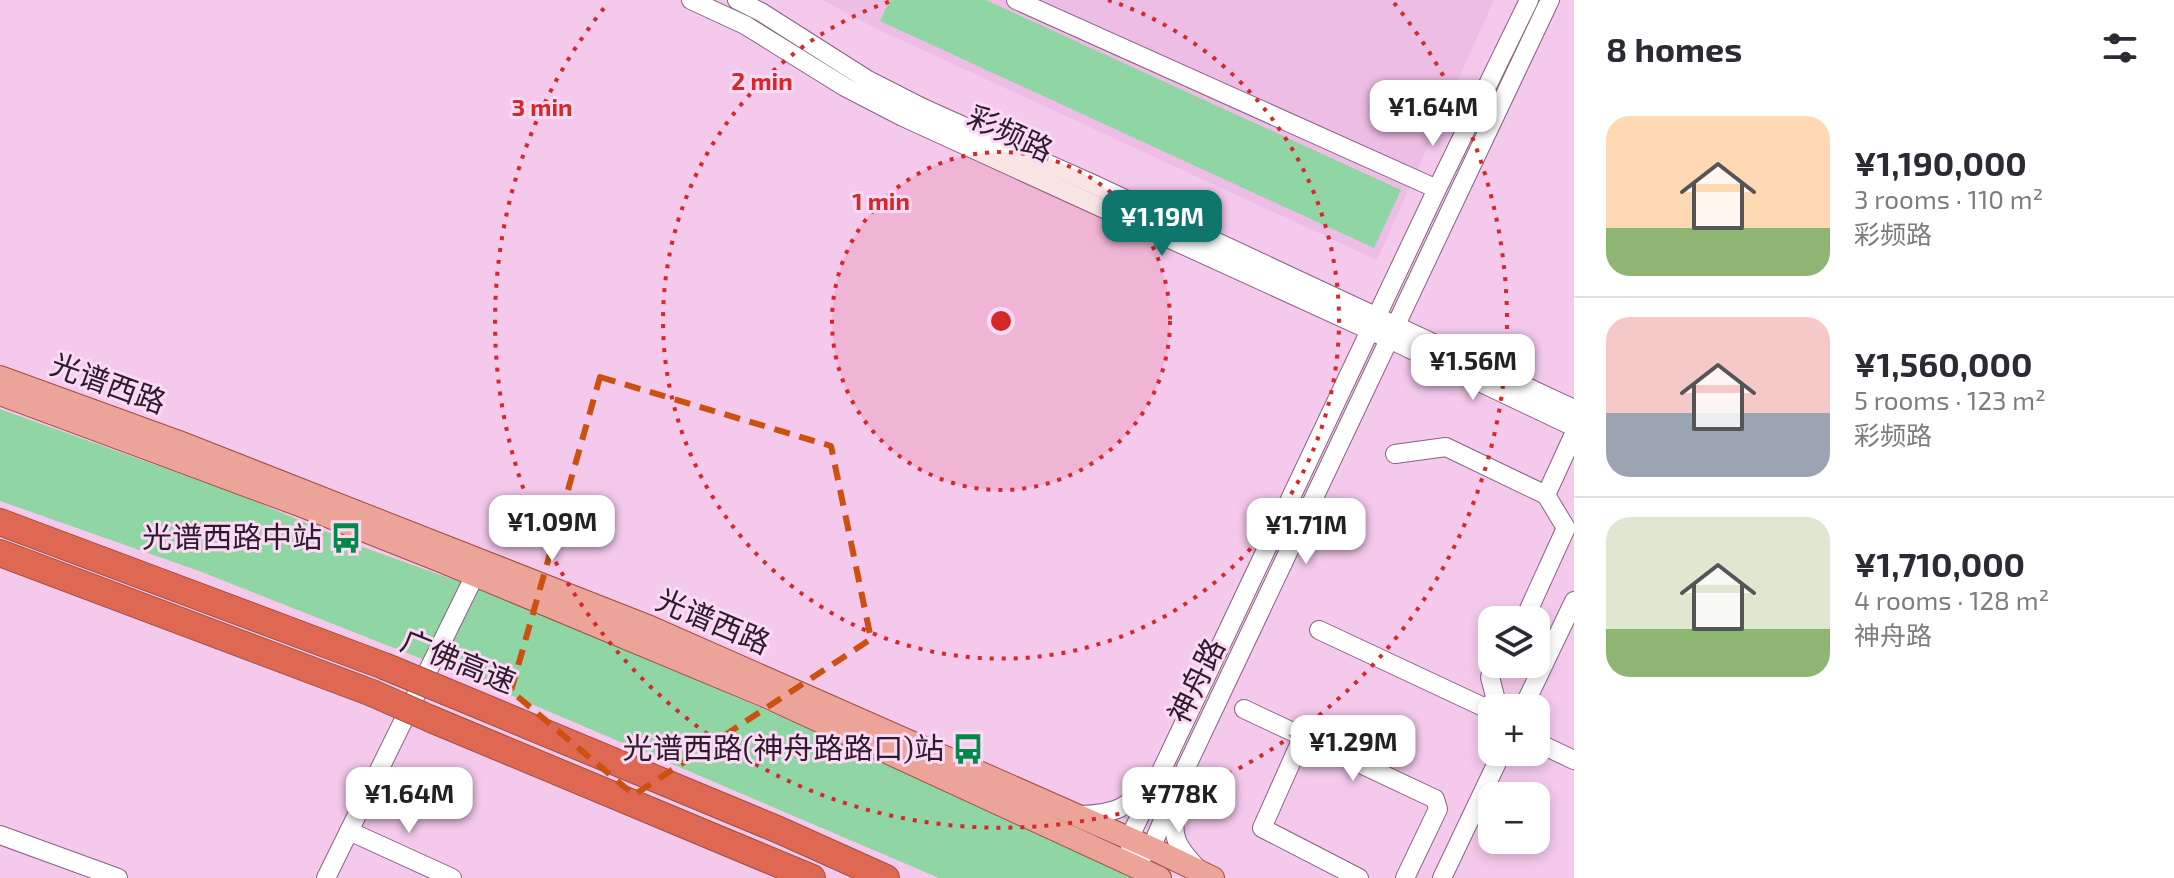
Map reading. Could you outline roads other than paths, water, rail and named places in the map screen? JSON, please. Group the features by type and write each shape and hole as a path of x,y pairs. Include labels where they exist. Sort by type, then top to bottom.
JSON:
{"highway":[{"name":"广佛高速","path":"0,522 384,666 779,830 886,878"},
{"name":"广佛高速","path":"0,553 372,693 812,878"}],"main road":[{"name":"光谱西路","path":"0,377 179,442 650,627 1208,876"},
{"path":"0,394 302,506 475,575 765,696 1160,878"}],"street":[{"name":"彩频路","path":"691,0 745,25 833,80 903,117 1574,409"},
{"name":"彩频路","path":"737,0 782,24 868,80 923,108 1373,323"},
{"path":"1016,0 1437,189"},
{"name":"神舟路","path":"1129,839 1529,0"},
{"name":"神舟路","path":"1133,864 1151,848 1183,774 1550,0"},
{"name":"彩频路","path":"1394,332 1574,427"},
{"path":"1546,495 1574,434"},
{"path":"1395,454 1446,447 1546,495 1566,528 1530,606"},
{"path":"326,878 475,575"},
{"path":"1530,694 1574,601"},
{"path":"1319,630 1478,704"},
{"path":"1244,709 1435,799 1438,809 1405,878"},
{"path":"1303,736 1262,828 1357,877"},
{"path":"1550,749 1574,760"},
{"path":"1077,815 1105,814 1130,803 1169,757"},
{"path":"1442,878 1495,766"},
{"path":"1183,774 1173,822 1174,836 1188,859 1208,876"},
{"path":"349,831 452,878"},
{"path":"0,835 118,878"},
{"path":"1129,839 1133,864"}],"place":[{"name":"光谱西路中站","path":"346,538"},
{"name":"光谱西路(神舟路路口)站","path":"968,749"}]}
